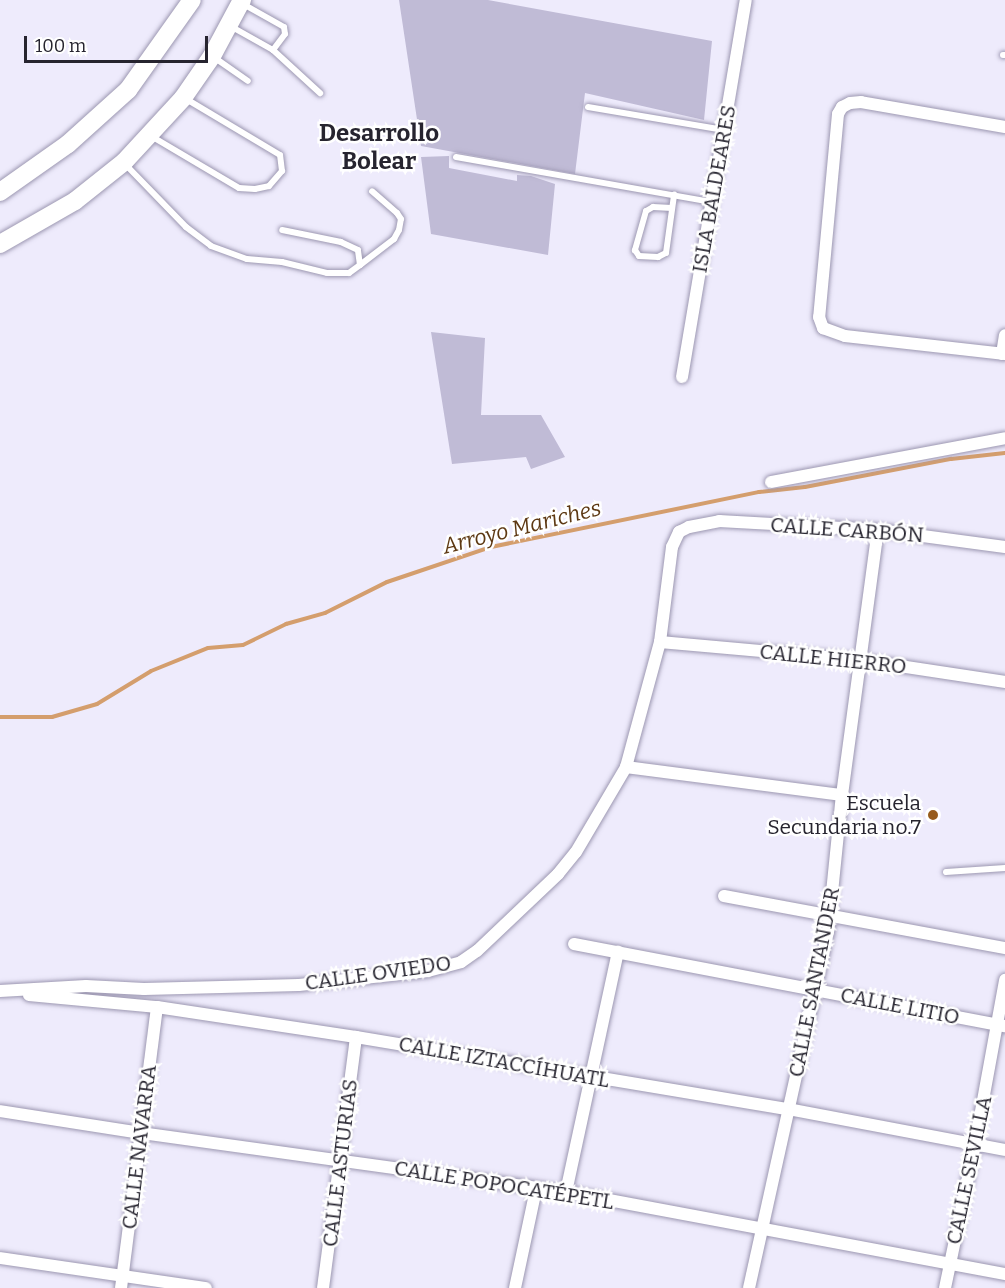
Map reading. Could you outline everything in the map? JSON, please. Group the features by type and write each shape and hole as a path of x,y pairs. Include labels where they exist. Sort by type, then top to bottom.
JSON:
{"main road":[{"path":"0,192 68,144 128,90 192,0"},
{"path":"0,244 75,201 124,162 183,98 212,56 241,1"}],"street":[{"name":"ISLA BALDEARES","path":"682,377 746,0"},
{"path":"1005,127 861,102 850,103 842,107 838,114 819,317 823,328 845,336 1004,354 1005,335"},
{"path":"771,482 1005,438"},
{"name":"CALLE CARBÓN","path":"689,527 719,521 878,530 1005,547"},
{"name":"CALLE OVIEDO","path":"0,992 86,986 144,989 299,985 428,971 461,962 477,951 558,874 576,852 626,767 660,642 672,547 679,532 689,527"},
{"name":"CALLE SANTANDER","path":"749,1288 831,915 842,795 878,530"},
{"name":"CALLE HIERRO","path":"660,642 860,660 1005,682"},
{"path":"626,767 842,795"},
{"path":"724,896 1005,948"},
{"name":"CALLE LITIO","path":"574,944 1002,1026"},
{"path":"566,1192 618,952"},
{"name":"CALLE SEVILLA","path":"945,1288 1002,1026 1005,980"},
{"name":"CALLE IZTACCÍHUATL","path":"0,992 157,1007 356,1037 788,1109 1005,1150"},
{"name":"CALLE NAVARRA","path":"121,1283 157,1007"},
{"name":"CALLE ASTURIAS","path":"324,1288 356,1037"},
{"name":"CALLE POPOCATÉPETL","path":"0,1111 141,1133 566,1192 1005,1274"},
{"path":"515,1288 536,1188"},
{"path":"0,1258 121,1283 206,1288"}],"lane":[{"path":"241,1 284,27 285,34 273,50"},
{"path":"229,25 273,50 320,93"},
{"path":"212,56 248,81"},
{"path":"150,135 238,188 255,189 269,186 282,171 280,155 183,98"},
{"path":"588,107 724,130"},
{"path":"456,157 712,202"},
{"path":"124,162 186,227 211,246 247,259 282,262 327,273 349,273 394,239 399,230 400,219 397,213 372,191"},
{"path":"672,208 653,207 646,210 635,249 639,256 658,257 666,253 674,195"},
{"path":"282,230 341,242 358,250 360,265"},
{"path":"946,872 1005,868"}],"building":[{"path":"399,0 488,0 712,41 704,120 585,93 575,174 421,146"},
{"path":"449,156 449,168 517,181 517,175 531,176 555,184 548,255 431,234 421,157"},
{"path":"431,332 485,338 481,415 541,415 565,457 531,469 526,457 452,464"}],"waterway":[{"name":"Arroyo Mariches","path":"0,717 52,717 97,704 151,671 208,648 243,645 286,624 325,613 387,582 491,547 759,492 805,487 951,459 1005,453"}],"place":[{"name":"Escuela Secundaria no.7","path":"933,815"}],"district":[{"name":"Desarrollo Bolear","path":"379,148"}]}
